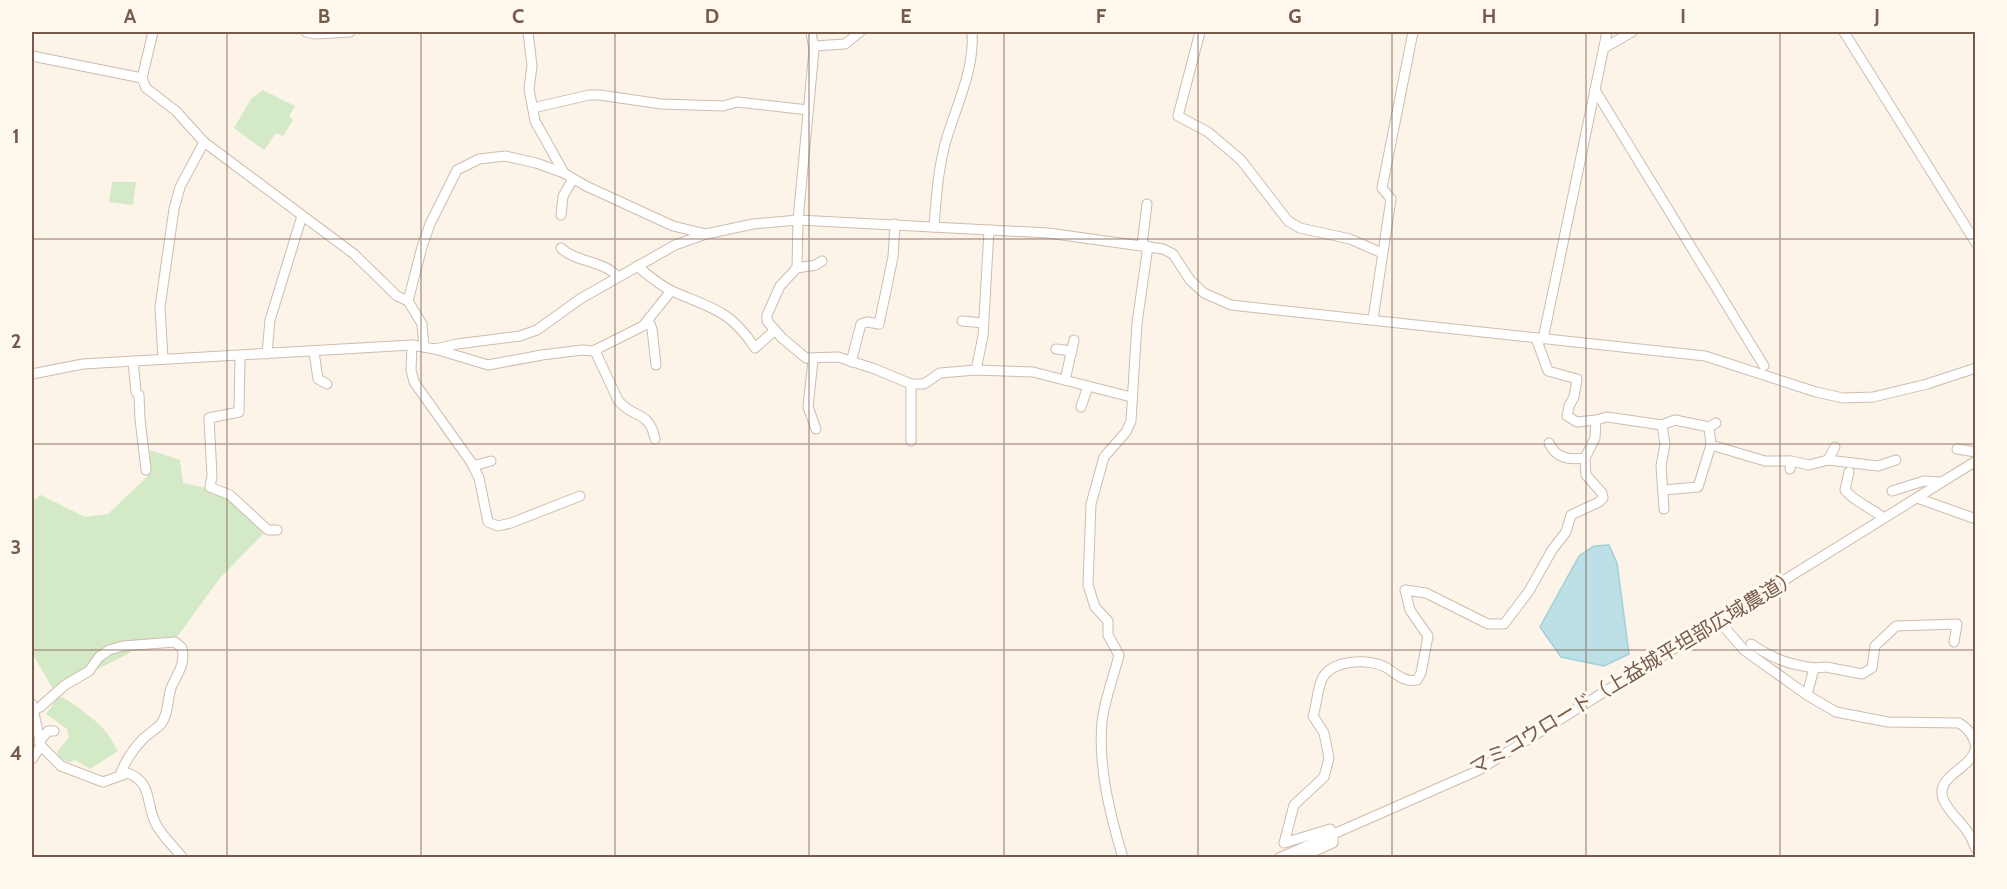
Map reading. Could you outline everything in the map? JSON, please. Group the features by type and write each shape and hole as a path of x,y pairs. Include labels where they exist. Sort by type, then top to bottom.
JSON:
{"street":[{"path":"153,32 142,78 146,88 176,111 204,142 354,254 397,297 408,301 422,324 424,347"},
{"path":"306,32 350,32"},
{"path":"528,32 532,66 529,89 536,121 564,173"},
{"path":"797,268 798,220 814,46 812,32"},
{"path":"814,46 845,44 860,32"},
{"path":"934,227 937,186 944,146 967,75 973,41 972,32"},
{"path":"1200,32 1178,116 1208,132 1241,160 1288,221 1300,228 1350,239 1382,253"},
{"path":"1373,319 1391,199 1382,188 1413,32"},
{"path":"1607,32 1539,338 1548,371 1580,376 1575,397 1569,406 1568,416 1577,422 1607,417 1662,425 1675,420 1713,425 1711,446 1698,487 1663,490"},
{"path":"1604,48 1632,32"},
{"path":"1844,32 1976,243"},
{"path":"32,56 142,78"},
{"path":"1595,90 1764,366"},
{"path":"533,108 589,95 600,95 661,104 723,106 737,102 808,110"},
{"path":"163,359 160,307 174,209 180,187 204,142"},
{"path":"408,301 430,224 457,170 479,159 505,156 521,158 564,173 673,226 706,234"},
{"path":"561,215 563,196 573,179"},
{"path":"1123,858 1110,816 1105,783 1102,721 1119,655 1108,635 1108,621 1095,607 1088,585 1091,504 1104,457 1126,432 1131,421 1131,397 1145,246 1146,204"},
{"path":"267,354 270,320 302,216"},
{"path":"435,349 520,336 537,330 580,299 675,245 706,234 753,224 798,220 1048,233 1145,246 1169,251 1190,280 1204,293 1231,305 1705,356 1772,379 1843,398 1873,397 1976,369"},
{"path":"851,362 861,324 867,322 879,324 893,257 895,224"},
{"path":"976,370 983,336 989,230"},
{"path":"561,248 568,255 599,264 613,271 618,277"},
{"path":"822,261 816,265 797,268 780,286 767,315 767,321 801,355 813,360 838,357 911,384 924,384 940,373 976,370 1033,372 1131,397"},
{"path":"637,266 671,291 703,303 733,319 754,348 775,330"},
{"path":"32,374 84,364 412,345 435,349 488,365 542,355 582,350 595,351 643,326 671,291"},
{"path":"648,320 652,329 656,365"},
{"path":"962,321 984,323"},
{"path":"1065,380 1074,340"},
{"path":"412,345 411,370 414,382 473,466 479,478 487,520 498,526 511,523 579,496"},
{"path":"1056,349 1072,351"},
{"path":"595,351 618,400 623,406 652,425 655,439"},
{"path":"314,352 318,379 327,384"},
{"path":"240,356 238,412 209,418 212,476 210,487 230,495 268,530 277,530"},
{"path":"813,360 808,407 816,429"},
{"path":"133,361 136,392 139,395 146,470"},
{"path":"911,384 911,441"},
{"path":"1081,407 1088,387"},
{"path":"1299,858 1333,843 1330,829 1284,843 1294,805 1324,777 1329,758 1324,733 1313,716 1323,676 1337,666 1361,661 1384,666 1403,679 1416,680 1421,673 1428,636 1410,610 1405,590 1426,593 1488,624 1504,624 1529,591 1552,550 1566,532 1571,515 1603,498 1602,493 1586,475 1585,458 1595,438 1596,420"},
{"path":"1662,425 1665,444 1661,466 1664,509"},
{"path":"1549,443 1552,451 1560,457 1585,458"},
{"path":"1711,446 1765,461 1790,465 1809,465 1828,460 1878,466 1896,460"},
{"path":"1828,460 1834,447"},
{"path":"1957,449 1976,452"},
{"path":"473,466 491,461"},
{"name":"マミコウロード（上益城平坦部広域農道）","path":"1279,858 1477,771 1976,461"},
{"path":"1849,472 1845,490 1884,518"},
{"path":"1892,491 1924,481 1942,482"},
{"path":"1917,498 1976,519"},
{"path":"1719,621 1744,650 1836,712 1877,720 1959,723 1966,727 1976,748 1973,757 1947,779 1943,789 1943,801 1950,813 1968,831 1976,849"},
{"path":"1751,644 1771,657 1789,664 1814,668 1826,667 1862,674 1872,668 1875,646 1896,626 1957,624 1954,642"},
{"path":"120,775 125,763 141,741 161,723 167,712 172,687 182,663 182,648 175,642 123,646 109,650 99,657 89,671 65,685 40,707 33,707 40,744 61,766 104,782 128,773 138,778 146,788 156,824 183,858"},
{"path":"1808,695 1814,668"},
{"path":"32,759 48,731 54,730"}],"green space":[{"path":"263,90 295,106 289,116 293,120 283,136 276,133 264,150 234,128 251,99"},
{"path":"112,182 136,182 133,205 109,202"},
{"path":"150,450 180,460 183,483 205,488 232,500 264,533 220,578 177,637 152,638 126,655 54,691 32,653 32,501 41,495 85,517 108,514 148,476"},
{"path":"59,696 75,705 99,724 118,751 90,769 75,760 70,762 60,759 57,752 69,737 67,729 46,714"}],"water":[{"path":"1609,545 1617,563 1629,654 1604,666 1561,657 1540,627 1579,556 1594,546"}]}
